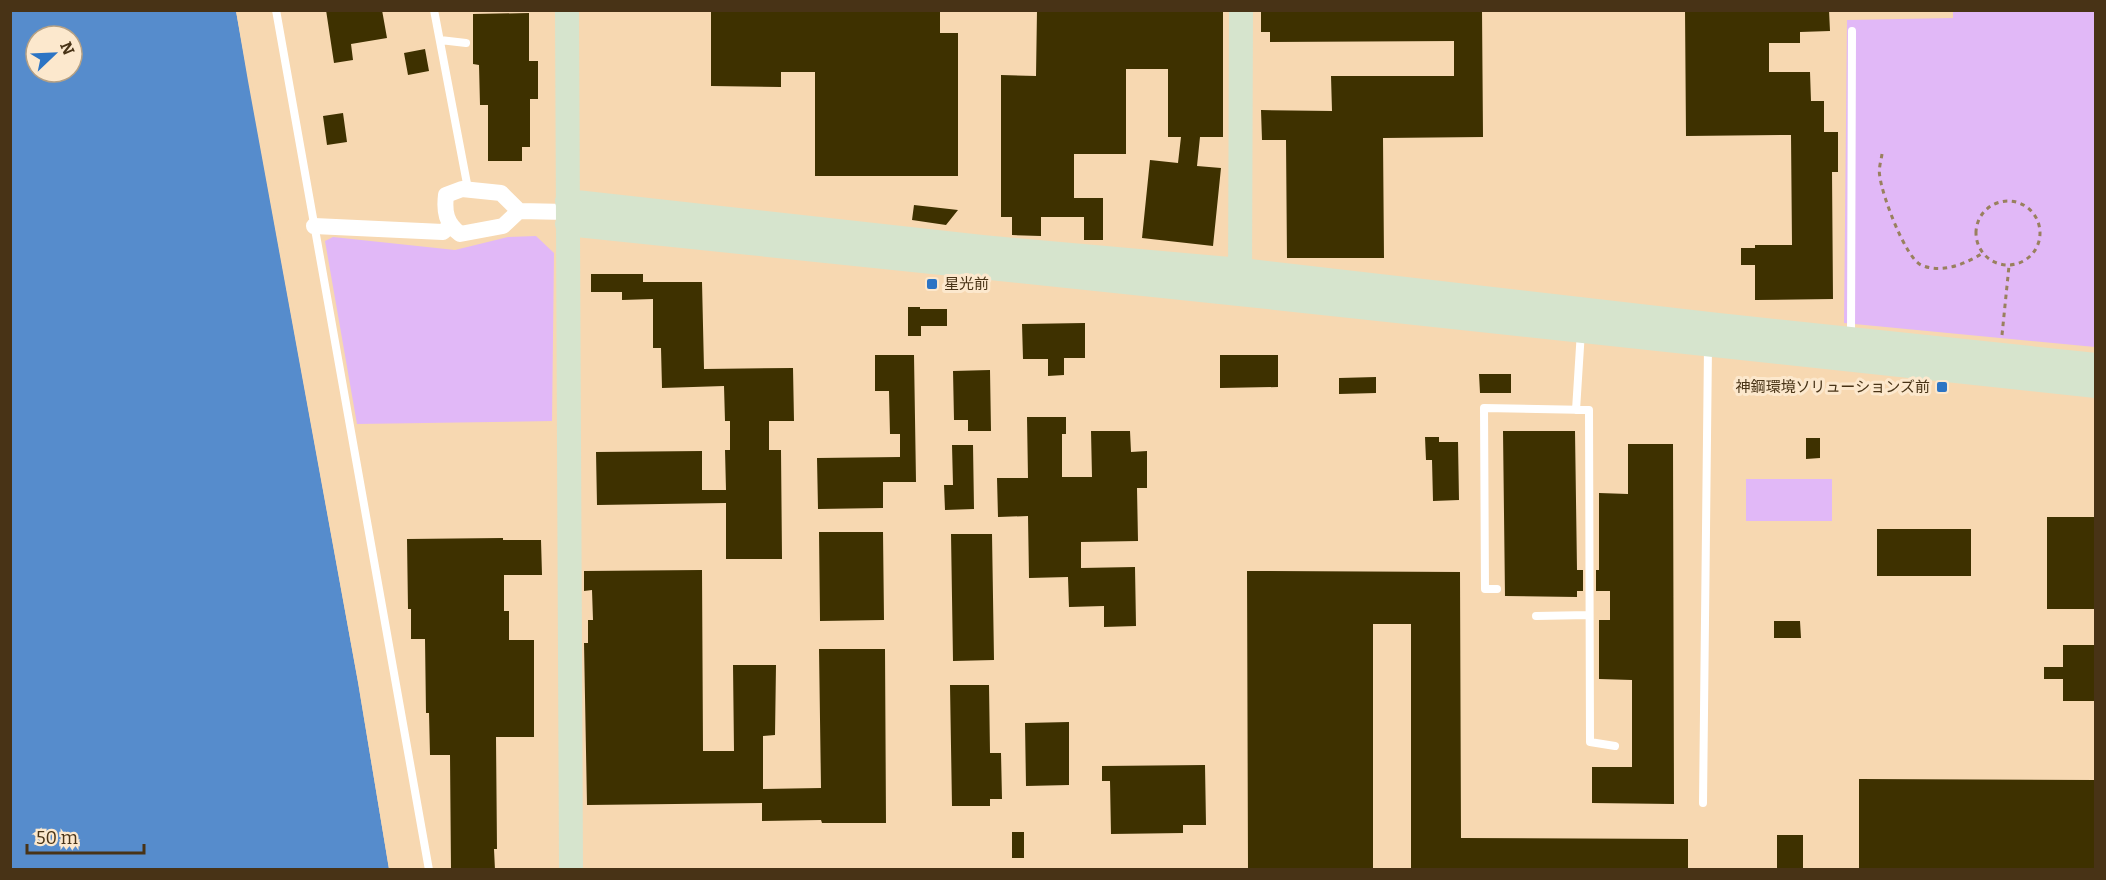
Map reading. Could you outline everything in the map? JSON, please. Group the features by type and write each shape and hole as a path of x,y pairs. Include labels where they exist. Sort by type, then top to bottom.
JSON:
{"street":[{"path":"567,10 571,870"},
{"path":"1240,282 1241,10"},
{"path":"519,211 503,226 460,234 450,226 444,211 446,195 468,189 501,193 519,211 567,213 1581,318 2096,386"},
{"path":"314,226 443,232 450,226"},
{"path":"1240,282 1581,318 1713,335 1851,340 2096,365"}],"lane":[{"path":"276,10 429,870"},
{"path":"434,10 468,189"},
{"path":"1851,340 1852,31"},
{"path":"440,40 466,43"},
{"path":"1576,410 1581,318"},
{"path":"1704,803 1713,335"},
{"path":"1497,589 1485,589 1484,408 1589,410 1590,742 1615,746"},
{"path":"1536,616 1589,615"}],"path":[{"path":"1882,154 1879,174 1882,186 1895,225 1912,258 1920,264 1941,268 1958,266 1983,253"},
{"path":"2007,200 2023,204 2030,209 2039,224 2039,240 2032,255 2025,261 2009,266 1992,262 1983,253 1977,242 1976,234 1979,218 1984,211 1998,202 2007,200"},
{"path":"2002,338 2009,266"}],"shaded area":[{"path":"1953,10 2095,11 2095,347 1844,323 1847,20 1953,18"},
{"path":"536,236 554,253 552,421 357,424 325,241 333,237 455,250 508,237"},
{"path":"1746,479 1832,479 1832,521 1746,521"}],"water":[{"path":"10,11 236,11 358,682 389,869 11,869"}],"pier":[{"path":"239,10 392,870 389,869 358,682 248,81 236,11"}],"building":[{"path":"326,10 382,10 387,38 351,44 353,60 334,63"},
{"path":"711,10 940,10 940,33 958,33 958,176 815,176 815,72 781,72 781,87 711,86"},
{"path":"1037,10 1223,10 1223,137 1200,137 1197,166 1221,168 1213,246 1142,238 1150,160 1178,163 1181,137 1168,137 1168,69 1126,69 1126,154 1074,154 1074,198 1103,198 1103,240 1084,240 1084,217 1041,217 1041,236 1012,235 1012,217 1001,217 1001,75 1036,76"},
{"path":"1261,10 1482,10 1483,137 1383,138 1384,258 1287,258 1286,140 1262,140 1261,110 1332,111 1331,76 1454,76 1454,41 1270,42 1270,32 1261,32"},
{"path":"1685,10 1829,10 1830,31 1800,32 1800,43 1769,43 1769,72 1810,72 1811,101 1824,101 1824,132 1838,132 1838,172 1832,172 1833,299 1755,300 1755,265 1741,265 1741,248 1755,248 1755,245 1792,245 1791,135 1686,136"},
{"path":"529,13 529,61 538,61 538,99 530,99 530,147 522,147 522,161 488,161 488,105 480,105 479,65 473,64 473,14"},
{"path":"425,49 429,71 408,75 404,53"},
{"path":"343,113 347,142 327,145 323,116"},
{"path":"914,205 958,210 946,225 912,220"},
{"path":"591,274 643,274 643,282 702,282 704,369 793,368 794,421 769,421 769,450 781,450 782,559 726,559 726,503 597,505 596,452 702,451 702,490 726,490 725,450 730,450 730,421 725,421 724,386 662,388 661,348 653,348 653,299 622,300 622,292 591,292"},
{"path":"908,307 947,309 947,326 921,326 921,336 908,336"},
{"path":"1085,323 1085,358 1064,358 1064,375 1048,376 1048,359 1023,359 1022,324"},
{"path":"875,355 914,355 916,482 883,482 883,508 818,509 817,458 900,457 900,434 890,434 889,391 875,391"},
{"path":"1220,355 1278,355 1278,387 1220,388"},
{"path":"990,370 991,431 968,431 968,420 954,420 953,371"},
{"path":"1479,374 1511,374 1511,393 1480,393"},
{"path":"1376,377 1376,393 1339,394 1339,378"},
{"path":"1027,417 1066,417 1066,434 1062,434 1062,477 1092,477 1091,431 1130,431 1131,452 1147,451 1147,488 1137,488 1138,541 1081,542 1081,568 1135,567 1136,626 1104,627 1104,606 1069,607 1068,577 1029,578 1028,516 998,517 997,478 1028,478"},
{"path":"1503,431 1575,431 1577,570 1583,570 1583,591 1577,591 1577,597 1505,596"},
{"path":"1425,437 1439,437 1439,442 1458,442 1459,500 1433,501 1432,460 1426,460"},
{"path":"1806,438 1820,438 1820,458 1806,459"},
{"path":"1628,444 1673,444 1674,804 1592,803 1592,767 1632,767 1632,680 1599,679 1599,620 1610,620 1610,591 1596,591 1596,570 1599,570 1599,493 1628,494"},
{"path":"952,445 973,445 974,509 945,510 944,485 953,485"},
{"path":"2047,517 2096,517 2096,609 2047,609"},
{"path":"1877,529 1971,529 1971,576 1877,576"},
{"path":"819,532 883,532 884,620 820,621"},
{"path":"951,534 992,534 994,660 953,661"},
{"path":"503,538 503,540 541,540 542,575 504,575 504,611 509,611 509,640 534,640 534,737 496,737 497,849 494,849 495,870 451,870 450,755 430,755 429,713 426,713 425,639 411,639 407,539"},
{"path":"702,570 703,751 734,751 733,665 776,665 775,735 763,736 763,789 821,788 819,649 885,649 886,823 822,823 821,820 762,821 762,803 587,805 584,643 588,643 588,620 593,620 592,590 584,591 584,571"},
{"path":"1247,571 1460,572 1461,838 1688,839 1688,870 1411,870 1411,624 1373,624 1373,870 1248,870"},
{"path":"1774,621 1800,621 1801,638 1774,638"},
{"path":"2063,645 2096,645 2096,701 2063,701 2063,679 2044,679 2044,667 2063,667"},
{"path":"950,685 989,685 990,753 1001,753 1002,799 990,799 990,806 952,806"},
{"path":"1069,722 1069,785 1026,786 1025,723"},
{"path":"1205,765 1206,825 1183,825 1183,833 1111,834 1110,781 1102,781 1102,766"},
{"path":"1859,779 2096,780 2096,870 1859,870"},
{"path":"1012,832 1024,832 1024,858 1012,858"},
{"path":"1777,835 1803,835 1803,870 1777,870"}],"place":[{"name":"星光前","path":"932,284"},
{"name":"神鋼環境ソリューションズ前","path":"1942,387"}]}
